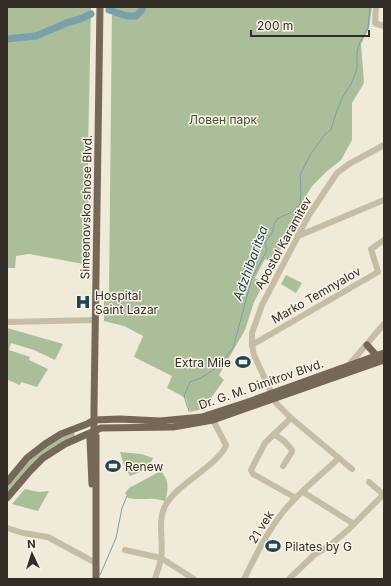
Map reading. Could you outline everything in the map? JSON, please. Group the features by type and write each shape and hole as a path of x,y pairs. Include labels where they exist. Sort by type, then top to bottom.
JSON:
{"main road":[{"name":"Simeonovsko shose Blvd.","path":"96,579 96,436 94,432 94,420 100,7"},
{"path":"367,345 380,355"},
{"name":"Dr. G. M. Dimitrov Blvd.","path":"7,498 30,471 44,458 65,444 104,427 173,427 213,420 380,355"},
{"name":"Dr. G. M. Dimitrov Blvd.","path":"94,420 120,419 160,421 196,418 273,397 384,360"},
{"path":"7,482 27,458 56,436 94,420"},
{"name":"Simeonovsko shose Blvd.","path":"92,579 92,488 90,439 94,432"}],"street":[{"path":"376,7 375,22 384,26"},
{"name":"Apostol Karamitev","path":"352,469 280,407 273,397 259,367 252,345 252,333 262,305 309,215 337,173 349,164 384,145"},
{"path":"298,236 384,200"},
{"name":"Marko Temnyalov","path":"252,345 378,272 371,249 384,240"},
{"path":"7,322 95,320"},
{"path":"346,367 384,324"},
{"path":"291,418 265,444 251,470 296,498"},
{"path":"155,579 161,558 161,520 165,506 176,493 225,448 226,445 213,420"},
{"path":"274,434 284,441 292,450 283,466"},
{"name":"21 vek","path":"244,579 261,546 278,520 296,498 339,458"},
{"path":"289,579 315,554 328,547 354,524 384,494 369,482"},
{"path":"303,492 354,524"},
{"path":"7,528 23,533 48,536 92,561"},
{"path":"125,550 161,558 194,579"}],"green space":[{"path":"7,7 91,7 88,153 89,265 29,254 16,256 15,268 7,268"},
{"name":"Ловен парк","path":"112,7 372,7 369,28 361,44 364,83 352,103 352,140 341,160 312,186 303,201 302,211 280,250 275,251 269,261 265,259 255,278 264,283 254,302 245,330 219,375 224,380 203,409 190,412 186,398 167,388 172,376 134,357 143,336 124,326 104,321 104,301 109,296"},
{"path":"286,275 302,283 296,293 281,284"},
{"path":"7,328 63,344 55,360 34,350 11,343 9,350 30,357 29,360 48,369 37,387 21,382 20,385 8,380 7,383"},
{"path":"74,432 75,437 58,445 7,493 7,486 36,454"},
{"path":"120,452 141,454 153,458 148,469 130,476 124,465"},
{"path":"161,471 166,478 168,485 165,501 128,498 125,493 129,488"},
{"path":"25,489 39,492 49,491 38,511 12,504"}],"waterway":[{"path":"109,10 127,16 136,16 143,7"},
{"name":"Adzhibaritsa","path":"189,411 184,396 190,382 201,378 216,368 233,348 252,278 267,250 265,243 272,233 277,219 294,211 300,204 300,175 310,155 325,134 331,130 343,96 351,84 357,69 357,52 360,42 368,28 370,7"},
{"path":"7,39 36,36 91,14"},
{"name":"Adzhibaritsa","path":"100,575 116,538 122,508 127,496"}],"place":[{"name":"Hospital Saint Lazar","path":"83,302"},
{"name":"Extra Mile","path":"243,362"},
{"name":"Renew","path":"113,466"},
{"name":"Pilates by G","path":"273,546"}]}
